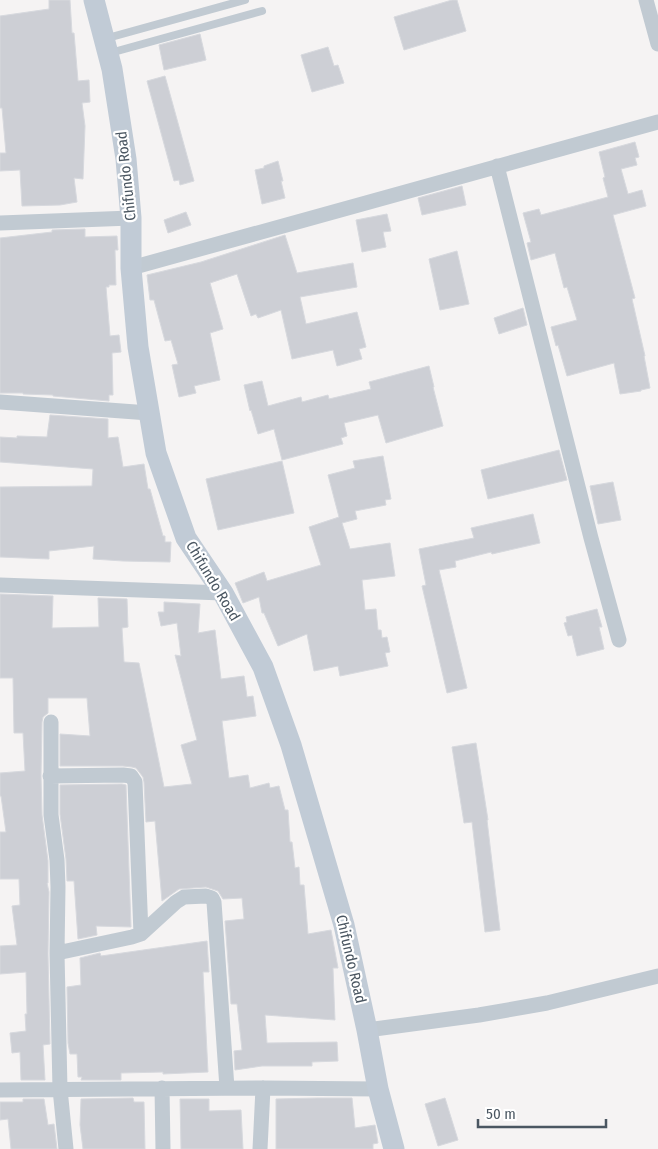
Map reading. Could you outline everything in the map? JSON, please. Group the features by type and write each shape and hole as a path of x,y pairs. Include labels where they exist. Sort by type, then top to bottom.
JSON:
{"street":[{"name":"Chifundo Road","path":"94,0 112,70 126,159 131,218 131,268 138,347 156,453 186,538 223,593 263,668 291,745 344,925 378,1089 394,1149"},
{"path":"646,0 658,44"},
{"path":"131,268 658,122"},
{"path":"497,166 619,640"},
{"path":"0,223 131,218"},
{"path":"0,402 149,413"},
{"path":"0,585 223,593"},
{"path":"50,722 51,815 57,860 58,887 57,953 60,1089 66,1149"},
{"path":"50,776 123,775 131,776 135,782 141,934"},
{"path":"57,953 141,934 184,897 206,896 212,898 214,902 227,1088"},
{"path":"367,1030 479,1015 547,1003 658,976"},
{"path":"162,1088 163,1149"},
{"path":"0,1090 162,1088 378,1089"},
{"path":"260,1149 263,1088"}],"lane":[{"path":"105,46 245,0"},
{"path":"105,46 262,11"}],"building":[{"path":"49,0 70,0 78,81 89,80 90,102 82,103 85,126 83,179 74,178 77,202 60,205 22,206 20,170 0,171 0,153 6,153 2,108 0,108 0,16 49,9"},
{"path":"457,0 466,31 404,50 394,17"},
{"path":"200,34 206,60 164,70 159,45"},
{"path":"328,47 334,66 338,65 344,83 312,92 301,55"},
{"path":"165,76 194,181 180,185 179,180 174,181 147,81"},
{"path":"635,142 639,157 635,158 637,165 621,169 628,194 642,190 646,206 613,215 635,298 632,299 650,388 620,394 614,363 567,376 551,327 577,320 567,287 564,288 555,253 531,260 527,243 531,242 523,213 539,209 541,215 608,197 599,152"},
{"path":"278,161 285,198 262,204 255,170"},
{"path":"462,186 466,205 422,215 418,198"},
{"path":"186,212 191,225 168,233 164,220"},
{"path":"387,214 391,231 383,232 386,247 362,252 356,220"},
{"path":"85,229 85,237 117,236 118,250 115,250 116,285 106,287 110,336 119,335 121,352 112,353 113,395 109,395 109,401 53,395 0,393 0,238 52,232 52,230"},
{"path":"285,235 297,273 353,263 357,287 300,297 306,324 357,312 366,347 359,349 362,359 337,366 333,350 292,359 281,310 258,318 256,314 251,316 237,274 210,283 223,329 210,333 220,380 194,386 196,393 179,397 172,365 178,364 171,340 165,341 154,300 150,300 147,275 201,262"},
{"path":"457,251 469,304 440,310 429,259"},
{"path":"523,308 527,325 499,334 494,318"},
{"path":"429,366 443,426 386,443 378,415 344,423 347,436 341,438 343,444 282,460 274,429 258,434 244,385 262,381 268,406 301,397 302,402 328,395 329,399 371,389 369,382"},
{"path":"50,415 108,419 108,438 118,437 123,467 144,464 148,489 150,489 163,536 165,536 165,542 171,542 170,562 93,559 94,546 49,551 49,559 0,557 0,487 92,486 93,469 0,462 0,437 47,437"},
{"path":"559,450 567,480 488,499 481,470"},
{"path":"383,456 391,499 385,500 386,505 355,511 357,519 342,523 350,549 390,543 395,576 362,580 365,610 376,609 378,630 381,630 382,638 387,637 390,652 385,653 388,666 340,676 338,666 314,671 307,634 278,646 264,613 262,613 259,597 243,603 235,583 264,572 267,581 321,565 309,527 339,517 328,475 355,468 353,461"},
{"path":"282,461 294,513 218,530 206,479"},
{"path":"613,482 621,520 598,524 590,486"},
{"path":"533,514 540,543 455,561 456,567 439,570 467,688 447,693 422,586 426,585 419,549 474,538 471,528"},
{"path":"0,594 53,596 52,628 99,627 98,598 127,599 128,627 122,628 124,662 139,663 164,787 192,784 181,745 197,740 175,655 181,656 177,623 161,626 158,612 164,612 164,602 200,604 198,633 215,630 221,679 244,676 247,697 253,696 256,716 222,721 229,778 248,775 250,788 269,783 270,788 279,786 285,810 288,810 290,842 292,842 295,868 299,867 300,885 304,885 308,934 331,930 338,968 333,968 335,1020 265,1015 267,1043 337,1042 338,1061 312,1062 312,1066 262,1066 235,1070 234,1051 242,1050 237,1004 231,1004 225,921 244,919 242,898 223,899 218,891 206,887 179,889 162,901 155,821 146,822 143,777 136,768 132,767 60,766 60,734 90,736 87,698 48,698 48,713 43,717 42,722 41,776 42,815 48,861 50,1044 43,1045 45,1080 21,1080 20,1052 12,1053 10,1033 26,1031 26,972 0,974 0,946 17,945 12,906 20,905 19,879 0,879 0,832 6,832 0,796 0,773 25,771 23,733 14,733 13,678 0,678"},
{"path":"597,609 602,627 599,627 604,649 577,656 572,635 568,636 564,623 567,622 566,617"},
{"path":"476,743 488,820 500,930 485,932 472,822 464,823 452,747"},
{"path":"60,785 126,785 131,927 96,926 97,935 78,939 74,881 67,881 60,814"},
{"path":"207,941 209,972 203,972 208,1072 121,1073 121,1080 81,1080 82,1077 78,1077 77,1054 70,1054 68,1043 67,987 81,985 80,958 100,953 101,956"},
{"path":"133,1098 134,1102 144,1102 145,1149 83,1149 80,1125 81,1099"},
{"path":"352,1098 355,1128 375,1125 378,1143 373,1144 373,1149 276,1149 276,1099"},
{"path":"445,1098 458,1140 438,1146 425,1104"},
{"path":"23,1099 44,1099 48,1125 54,1124 57,1149 11,1149 8,1119 0,1120 0,1102 23,1102"},
{"path":"180,1099 209,1099 209,1111 241,1110 243,1149 181,1149"}]}
